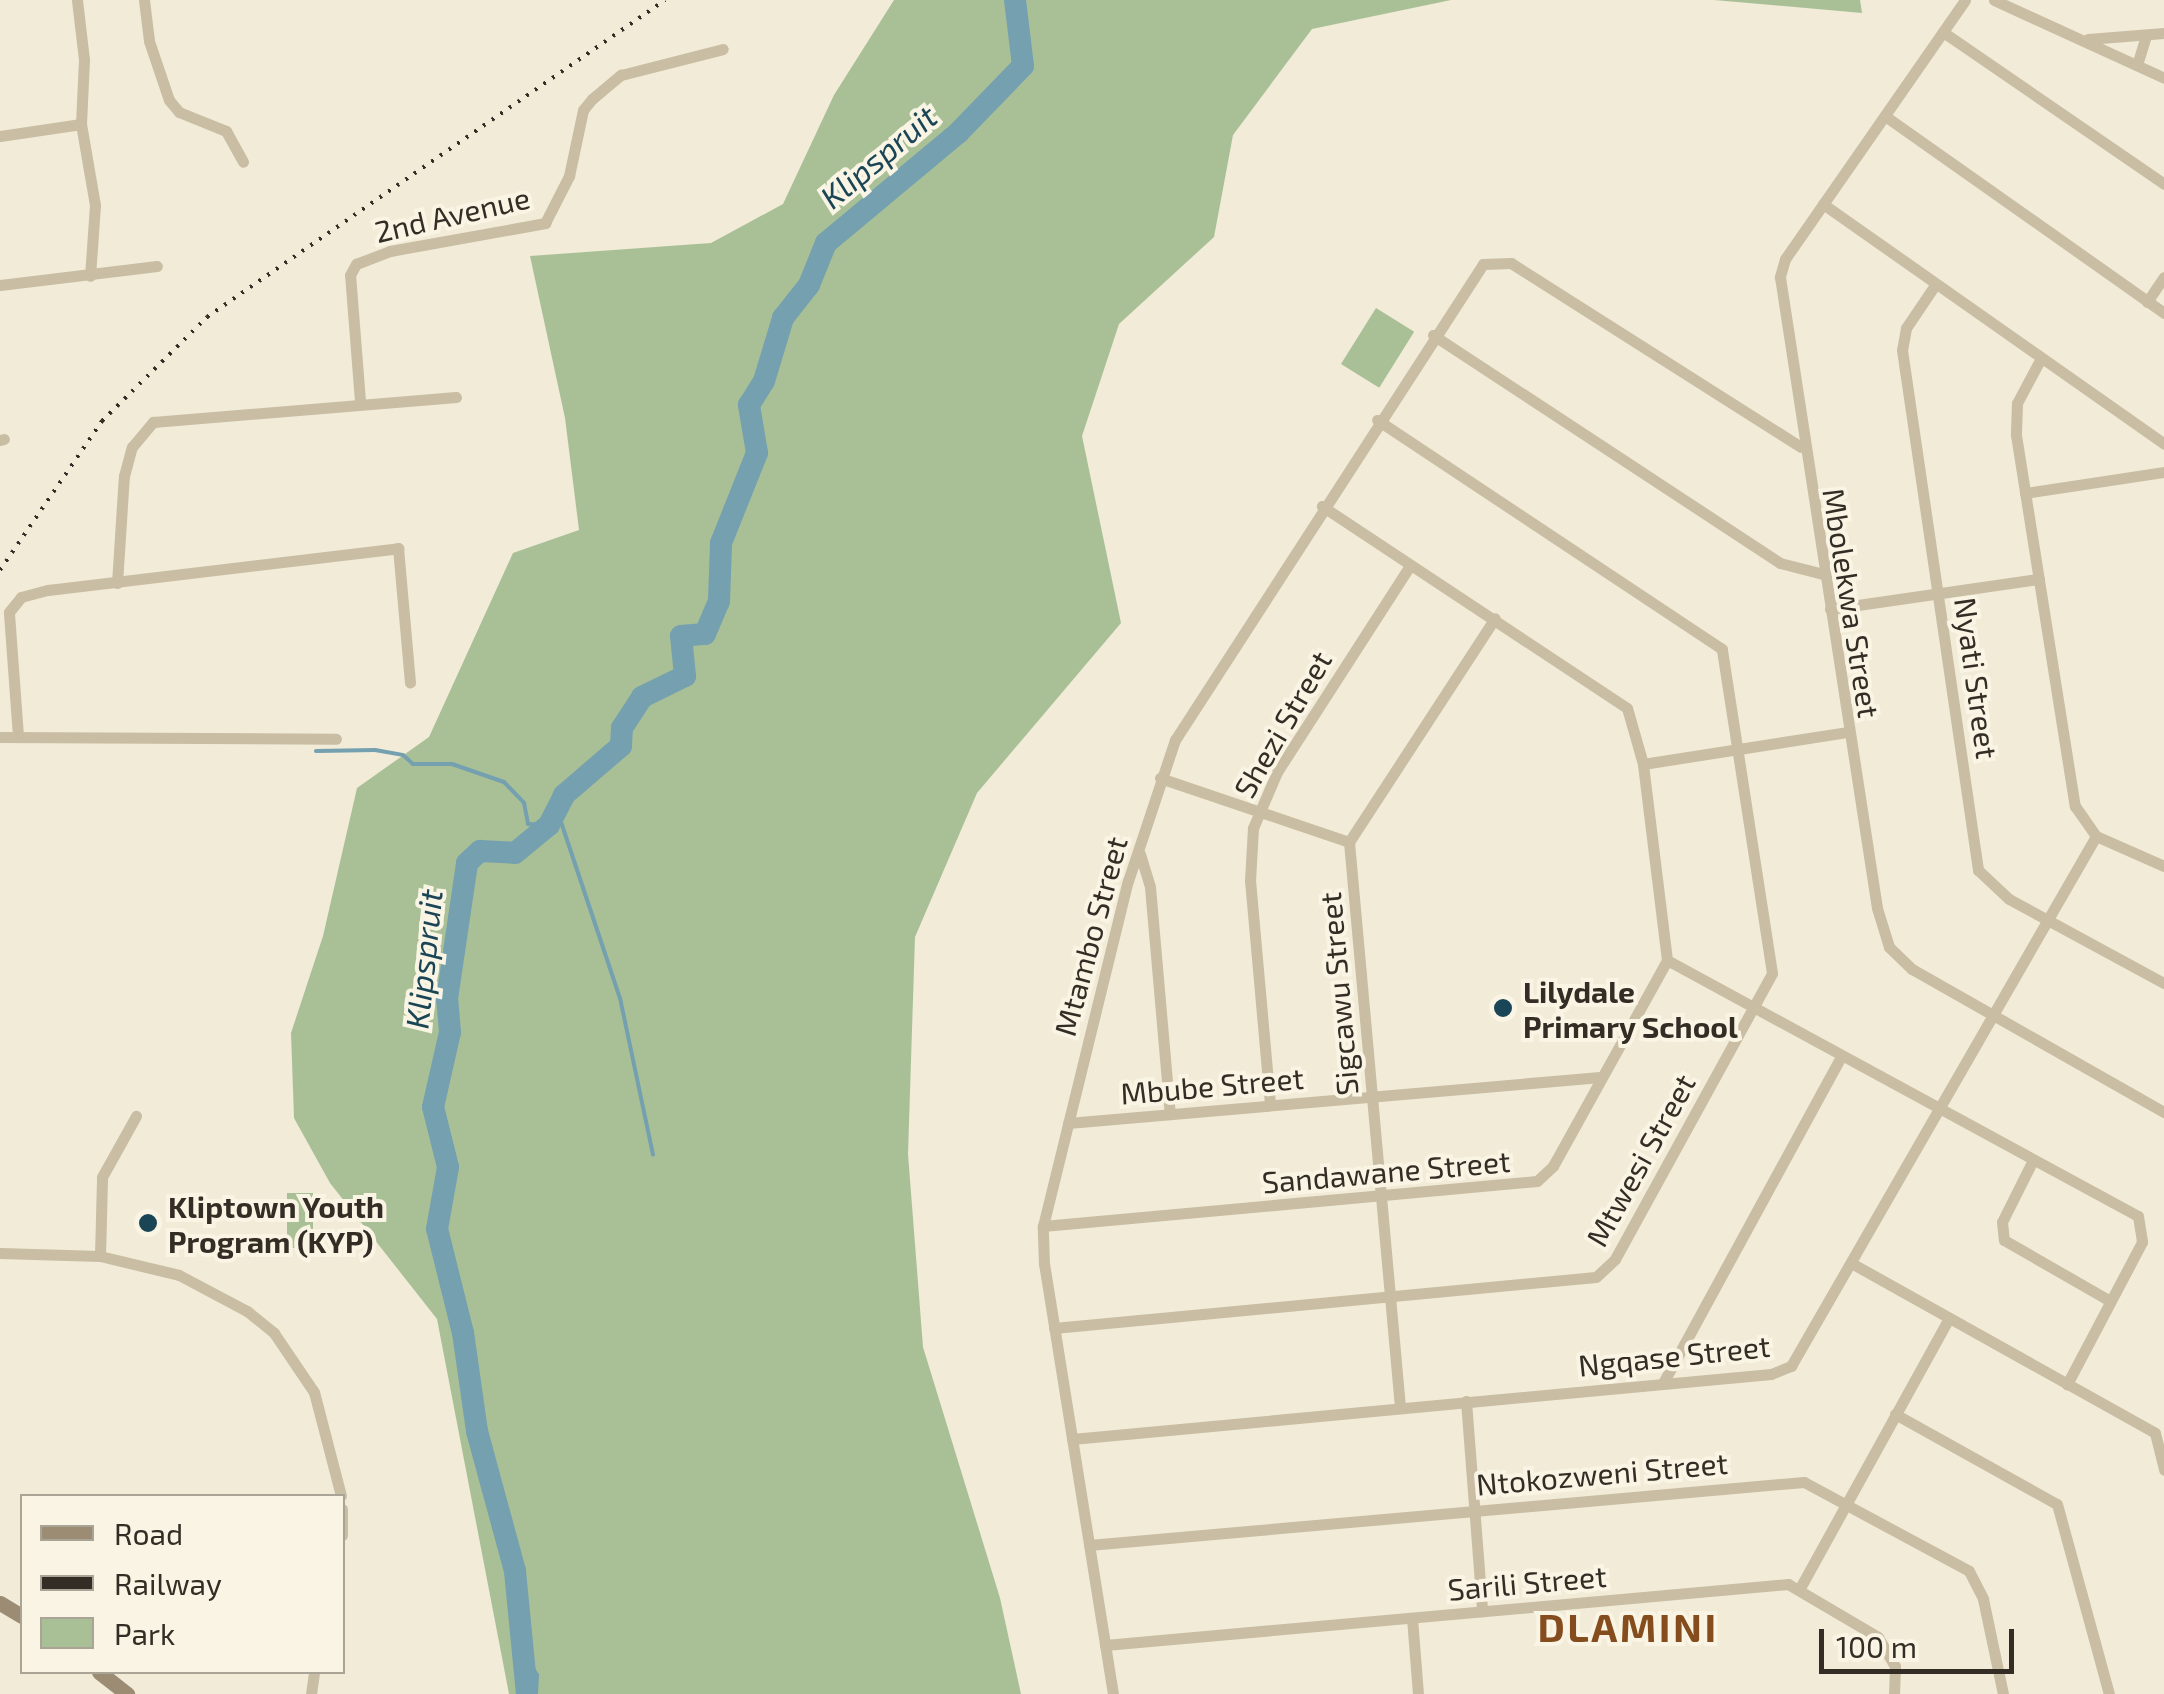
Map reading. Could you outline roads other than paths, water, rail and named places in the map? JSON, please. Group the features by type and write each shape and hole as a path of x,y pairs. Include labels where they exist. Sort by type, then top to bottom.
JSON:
{"street":[{"path":"77,0 84,60 81,124 95,205 90,276"},
{"path":"144,0 149,42 174,107 226,132 243,162"},
{"name":"Mbolekwa Street","path":"1965,0 1823,204 1780,276 1801,446 1847,732 1889,947 1912,969 2164,1112"},
{"path":"1994,0 2164,78"},
{"path":"1943,32 2164,184"},
{"path":"2084,40 2164,34"},
{"path":"2136,65 2146,36"},
{"name":"2nd Avenue","path":"360,401 350,275 356,264 390,251 546,222 592,99 621,75 722,49"},
{"path":"1885,116 2164,314"},
{"path":"0,136 81,124"},
{"path":"1823,204 2164,444"},
{"name":"Mtambo Street","path":"1113,1694 1054,1328 1044,1226 1160,778 1196,703 1472,272 1492,262 1511,263 1801,446"},
{"path":"0,285 158,266"},
{"path":"2147,302 2164,276"},
{"name":"Nyati Street","path":"1935,285 1906,328 1902,350 1978,870 1991,886 2048,921 2164,983"},
{"path":"1432,335 1780,562 1823,574"},
{"path":"2040,360 2017,404 2025,492 2075,806 2096,836 2164,866"},
{"path":"116,583 124,476 132,447 148,426 167,418 456,397"},
{"name":"Mtwesi Street","path":"1054,1328 1575,1281 1607,1271 1752,1010 1773,959 1727,662 1716,642 1377,420"},
{"path":"2025,492 2164,472"},
{"path":"1322,506 1618,698 1635,727 1643,764 1667,960 1752,1010 2138,1216 2142,1242 2066,1384"},
{"path":"18,736 9,626 14,602 48,590 398,548 410,682"},
{"name":"Shezi Street","path":"1270,1104 1250,881 1258,813 1302,731 1410,566"},
{"path":"1830,609 2038,579"},
{"path":"1160,778 1349,842 1495,618"},
{"path":"1643,764 1847,732"},
{"path":"0,737 336,739"},
{"name":"Ngqase Street","path":"1072,1439 1771,1374 1792,1366 2096,836"},
{"name":"Sigcawu Street","path":"1349,842 1400,1407"},
{"path":"1140,854 1150,887 1170,1114"},
{"name":"Sandawane Street","path":"1044,1226 1538,1181 1553,1166 1667,960"},
{"path":"2145,972 2164,970"},
{"path":"1663,1383 1841,1057"},
{"name":"Mbube Street","path":"1068,1123 1600,1077"},
{"path":"100,1256 102,1177 136,1116"},
{"path":"2032,1162 2002,1222 2004,1240 2110,1301"},
{"path":"0,1252 100,1256 179,1275 274,1333 324,1415 341,1494"},
{"path":"1852,1264 2155,1434"},
{"path":"1894,1694 1895,1666 1878,1637 1800,1588 1950,1318"},
{"path":"1466,1402 1482,1611"},
{"path":"1895,1414 2057,1504 2109,1694"},
{"path":"2164,1418 2155,1434 2164,1470"},
{"name":"Ntokozweni Street","path":"1090,1545 1795,1481 1848,1502 1968,1571 1983,1600 2004,1694"},
{"name":"Sarili Street","path":"1105,1645 1788,1584 1800,1588"},
{"path":"1412,1618 1418,1694"},
{"path":"102,1674 127,1694"}],"waterway":[{"name":"Klipspruit","path":"527,1694 515,1571 477,1431 463,1333 437,1229 448,1167 433,1107 450,1032 447,999 467,863 480,851 515,853 549,825 564,795 621,746 622,728 642,697 685,676 681,636 705,634 719,601 721,543 757,453 749,405 764,381 783,318 809,285 826,243 958,133 1023,66 1015,0"},
{"path":"316,751 375,750 403,755 413,764 452,764 504,782 524,803 528,824 549,825"},
{"path":"557,810 620,998 653,1155"},
{"path":"526,1658 537,1675 536,1694"}],"railway":[{"path":"0,570 102,421 207,317 665,0"}],"place":[{"name":"Lilydale Primary School","path":"1503,1008"},
{"name":"Kliptown Youth Program (KYP)","path":"148,1223"}],"district":[{"name":"DLAMINI","path":"1628,1626"}]}
